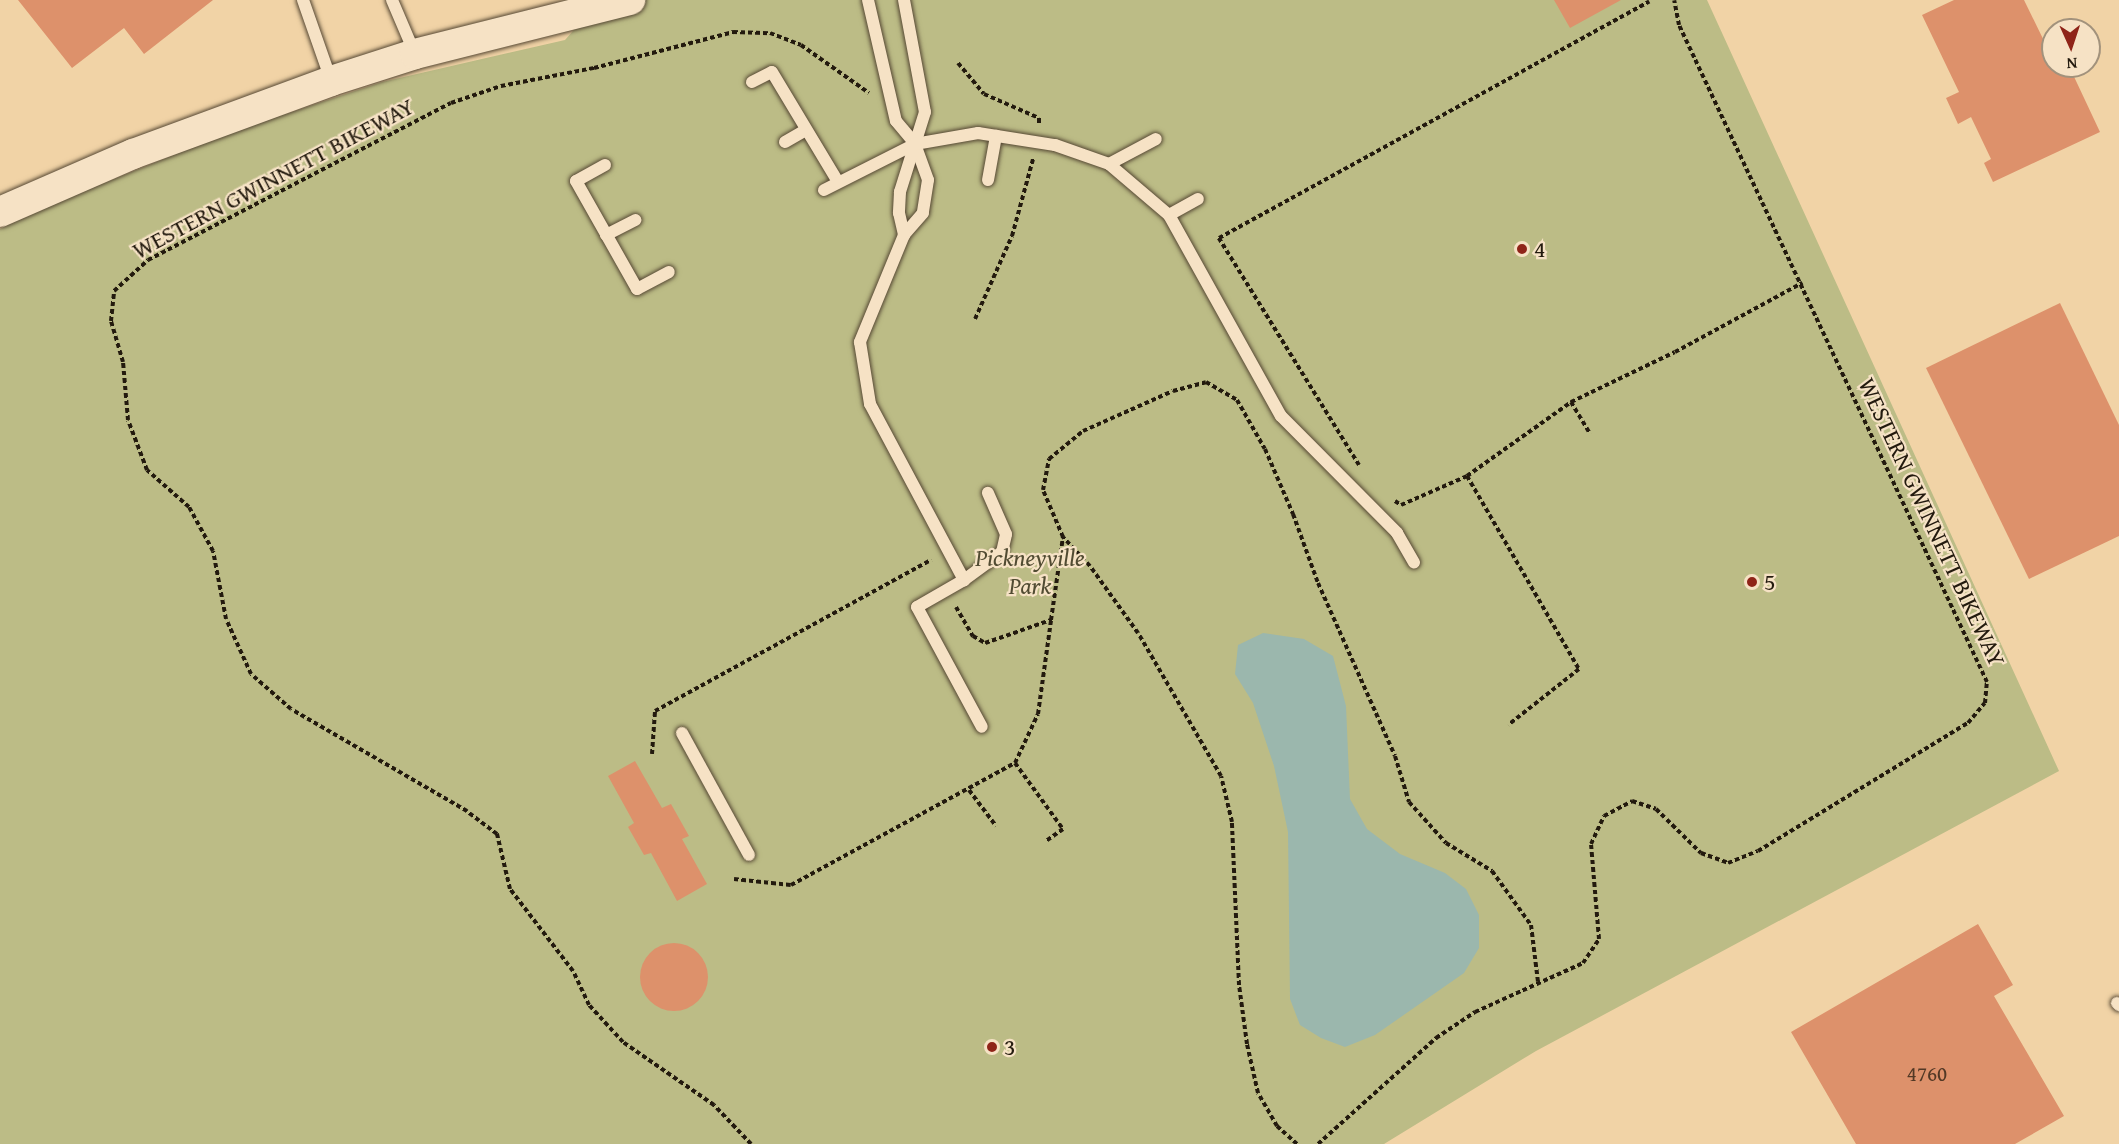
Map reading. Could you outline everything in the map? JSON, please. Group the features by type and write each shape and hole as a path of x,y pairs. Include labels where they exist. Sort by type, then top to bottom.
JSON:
{"street":[{"path":"0,212 133,154 331,81 415,54 630,0"}],"lane":[{"path":"303,0 331,81"},
{"path":"393,0 415,54"},
{"path":"867,0 896,121 915,144 928,180 923,213 904,235 860,342 870,404 964,580"},
{"path":"904,0 925,112 900,192 899,213 904,235"},
{"path":"752,82 772,72 838,182"},
{"path":"784,142 806,130"},
{"path":"824,190 915,144 978,133 1055,145 1109,164 1169,215 1281,416 1398,533 1414,562"},
{"path":"988,180 996,136"},
{"path":"1109,164 1156,139"},
{"path":"604,165 576,181 637,289 669,272"},
{"path":"1169,215 1198,199"},
{"path":"606,235 635,220"},
{"path":"982,727 917,607 964,580 1002,552 1006,534 988,493"},
{"path":"682,733 749,855"}],"path":[{"name":"WESTERN GWINNETT BIKEWAY","path":"1318,1144 1436,1038 1475,1012 1583,963 1599,939 1592,844 1604,816 1632,801 1656,809 1701,853 1728,863 1758,851 1968,723 1985,703 1987,682 1802,282 1679,25 1674,0"},
{"path":"1362,471 1218,238 1649,2"},
{"name":"WESTERN GWINNETT BIKEWAY","path":"751,1144 714,1105 623,1042 589,1005 573,971 510,889 497,834 468,811 291,709 252,674 226,619 213,551 189,507 147,470 128,420 123,362 111,321 114,291 148,260 451,103 501,86 594,68 734,32 770,33 801,45 869,93"},
{"path":"958,63 984,94 1039,118 1040,124"},
{"path":"975,320 1012,236 1034,158"},
{"path":"1401,505 1467,476 1571,402 1675,352 1802,282"},
{"path":"1297,1144 1277,1126 1258,1093 1247,1044 1239,985 1232,822 1221,776 1138,633 1090,566 1063,537 1043,490 1048,459 1083,432 1173,391 1206,382 1237,400 1265,449 1293,513 1318,583 1395,756 1409,802 1446,843 1492,871 1531,925 1538,982"},
{"path":"1571,402 1590,434"},
{"path":"1467,476 1580,669 1508,725"},
{"path":"734,879 790,885 969,790 1015,763 1038,714 1063,537"},
{"path":"652,754 656,711 931,561"},
{"path":"951,598 973,636 985,643 1051,620"},
{"path":"1015,763 1063,829 1046,841"},
{"path":"969,790 996,826"}],"green space":[{"name":"Pickneyville Park","path":"600,0 1707,0 2059,771 1536,1051 1384,1144 0,1144 0,229 37,210 231,132 382,82 565,40"}],"water":[{"path":"1263,633 1304,639 1333,656 1346,706 1350,799 1367,829 1400,854 1445,873 1466,889 1479,915 1479,948 1464,973 1375,1035 1345,1047 1321,1038 1300,1025 1290,999 1288,832 1274,766 1253,703 1235,674 1238,645"}],"building":[{"path":"18,0 213,0 144,54 124,28 72,68"},
{"path":"1554,0 1621,0 1570,28"},
{"path":"1954,0 2024,0 2041,35 2041,78 2075,78 2100,132 1993,182 1984,163 1991,159 1971,117 1958,124 1946,98 1959,92 1922,15"},
{"path":"2060,303 2119,425 2119,536 2029,579 1926,368"},
{"path":"635,761 662,808 671,804 689,836 682,839 707,884 677,901 651,853 644,855 628,827 634,823 608,776"},
{"path":"1978,924 2013,985 1994,996 2064,1116 2015,1144 1856,1144 1791,1032"},
{"path":"681,943 693,949 702,958 708,970 706,990 698,1001 681,1011 667,1011 650,1001 642,990 640,970 650,953 661,945"}],"place":[{"name":"4","path":"1522,249"},
{"name":"5","path":"1752,582"},
{"name":"3","path":"992,1047"}]}
